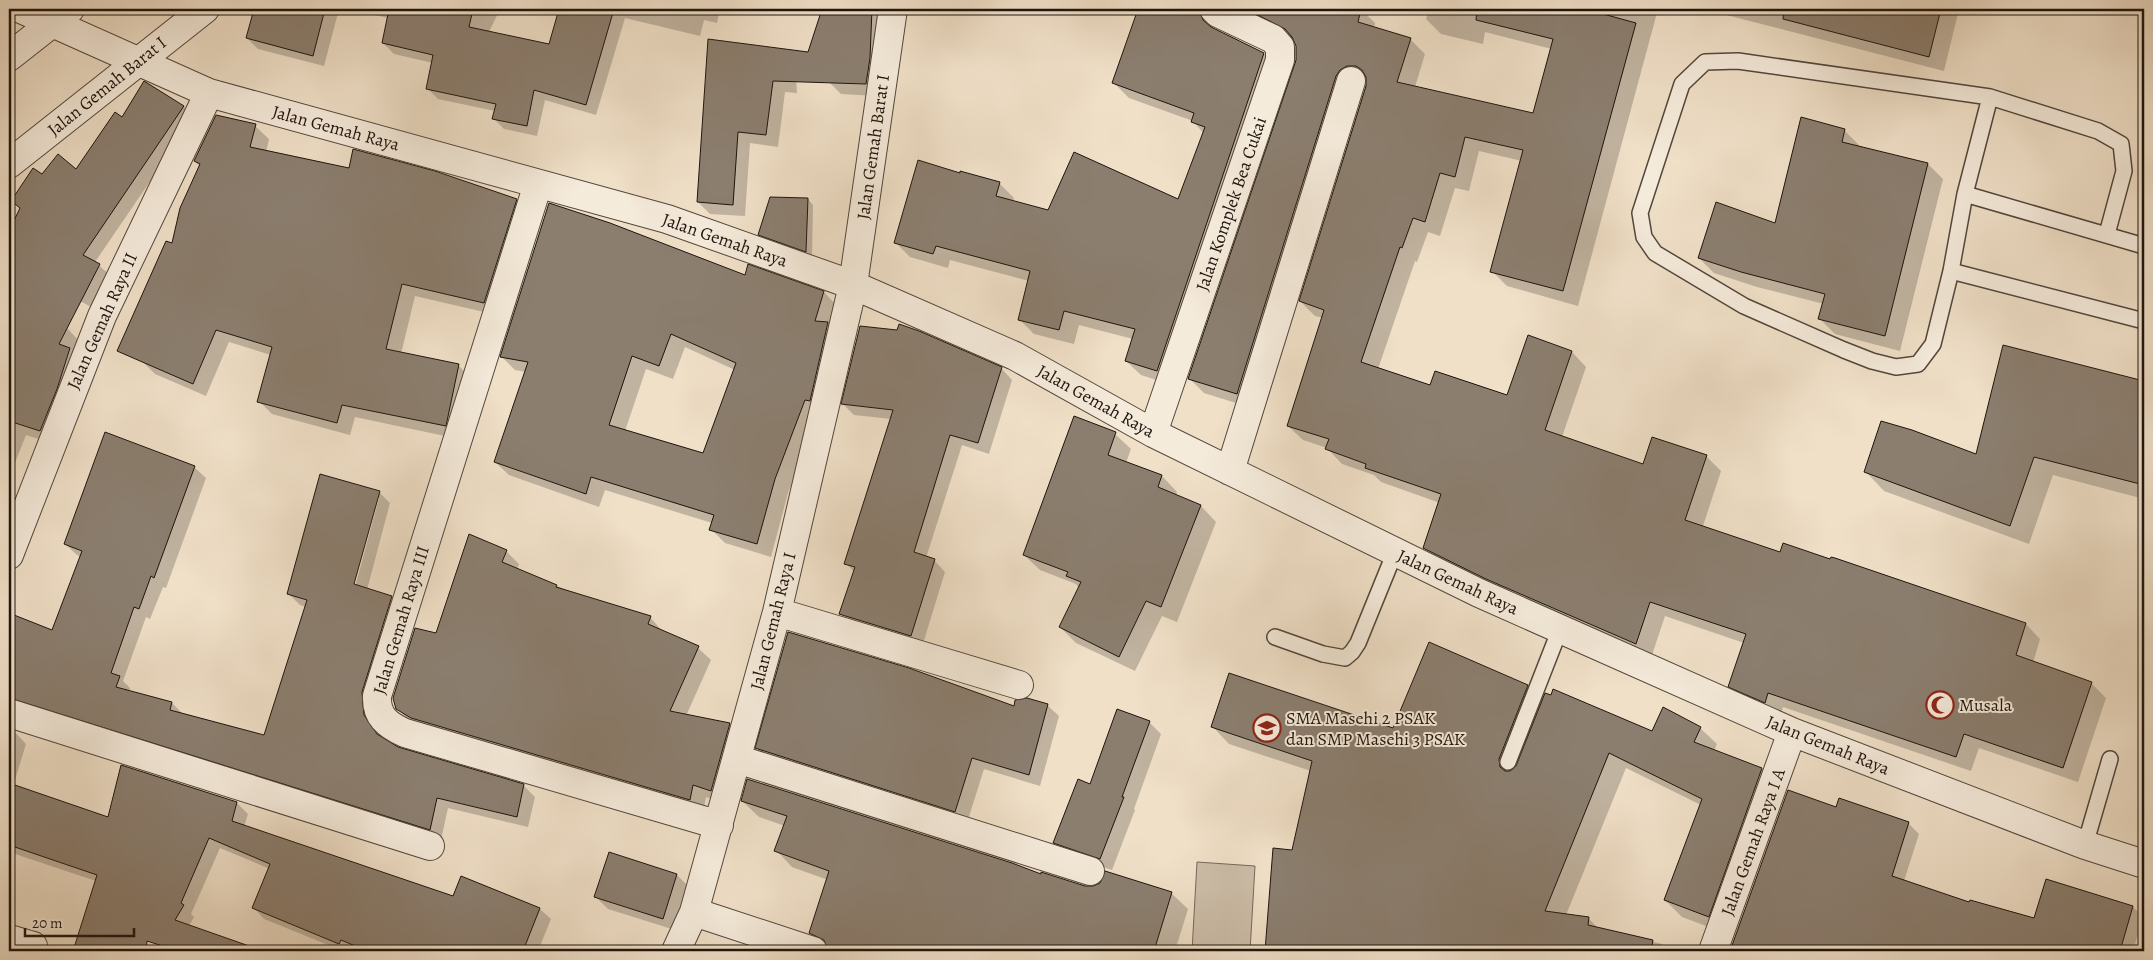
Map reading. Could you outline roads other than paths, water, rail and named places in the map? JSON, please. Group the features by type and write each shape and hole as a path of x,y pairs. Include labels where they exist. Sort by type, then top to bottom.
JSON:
{"street":[{"name":"Jalan Gemah Raya","path":"21,9 61,16 137,62 208,94 667,219 853,285 1014,356 1153,433 1479,593 1792,732 2085,845 2144,864"},
{"name":"Jalan Gemah Barat I","path":"9,164 205,9"},
{"name":"Jalan Gemah Barat I","path":"853,285 893,9"},
{"name":"Jalan Komplek Bea Cukai","path":"1153,433 1280,60 1280,47 1273,39 1218,13 1214,9"},
{"path":"9,57 61,16"},
{"path":"1230,471 1351,81"},
{"name":"Jalan Gemah Raya II","path":"9,555 102,316 208,94"},
{"name":"Jalan Gemah Raya III","path":"538,184 377,696 376,705 379,714 386,722 404,733 719,825"},
{"name":"Jalan Gemah Raya I","path":"676,951 694,912 777,612 853,285"},
{"path":"777,612 1019,685"},
{"path":"9,713 430,846"},
{"name":"Jalan Gemah Raya I A","path":"1714,951 1792,732"},
{"path":"737,759 1090,872"},
{"path":"694,912 813,951"}],"lane":[{"path":"1990,97 1966,194 1951,271 1933,344 1918,364 1896,367 1872,361 1744,306 1654,253 1644,237 1640,214 1682,84 1704,62 1738,61 1990,97 2098,131 2121,144 2124,171 2108,234"},
{"path":"1966,194 2144,246"},
{"path":"1951,271 2144,321"},
{"path":"1275,637 1324,654 1345,658 1358,643 1395,552"},
{"path":"1508,762 1560,629"},
{"path":"2085,845 2110,759"}],"place":[{"name":"Musala","path":"1940,705"},
{"name":"SMA Masehi 2 PSAK dan SMP Masehi 3 PSAK","path":"1267,728"}]}
